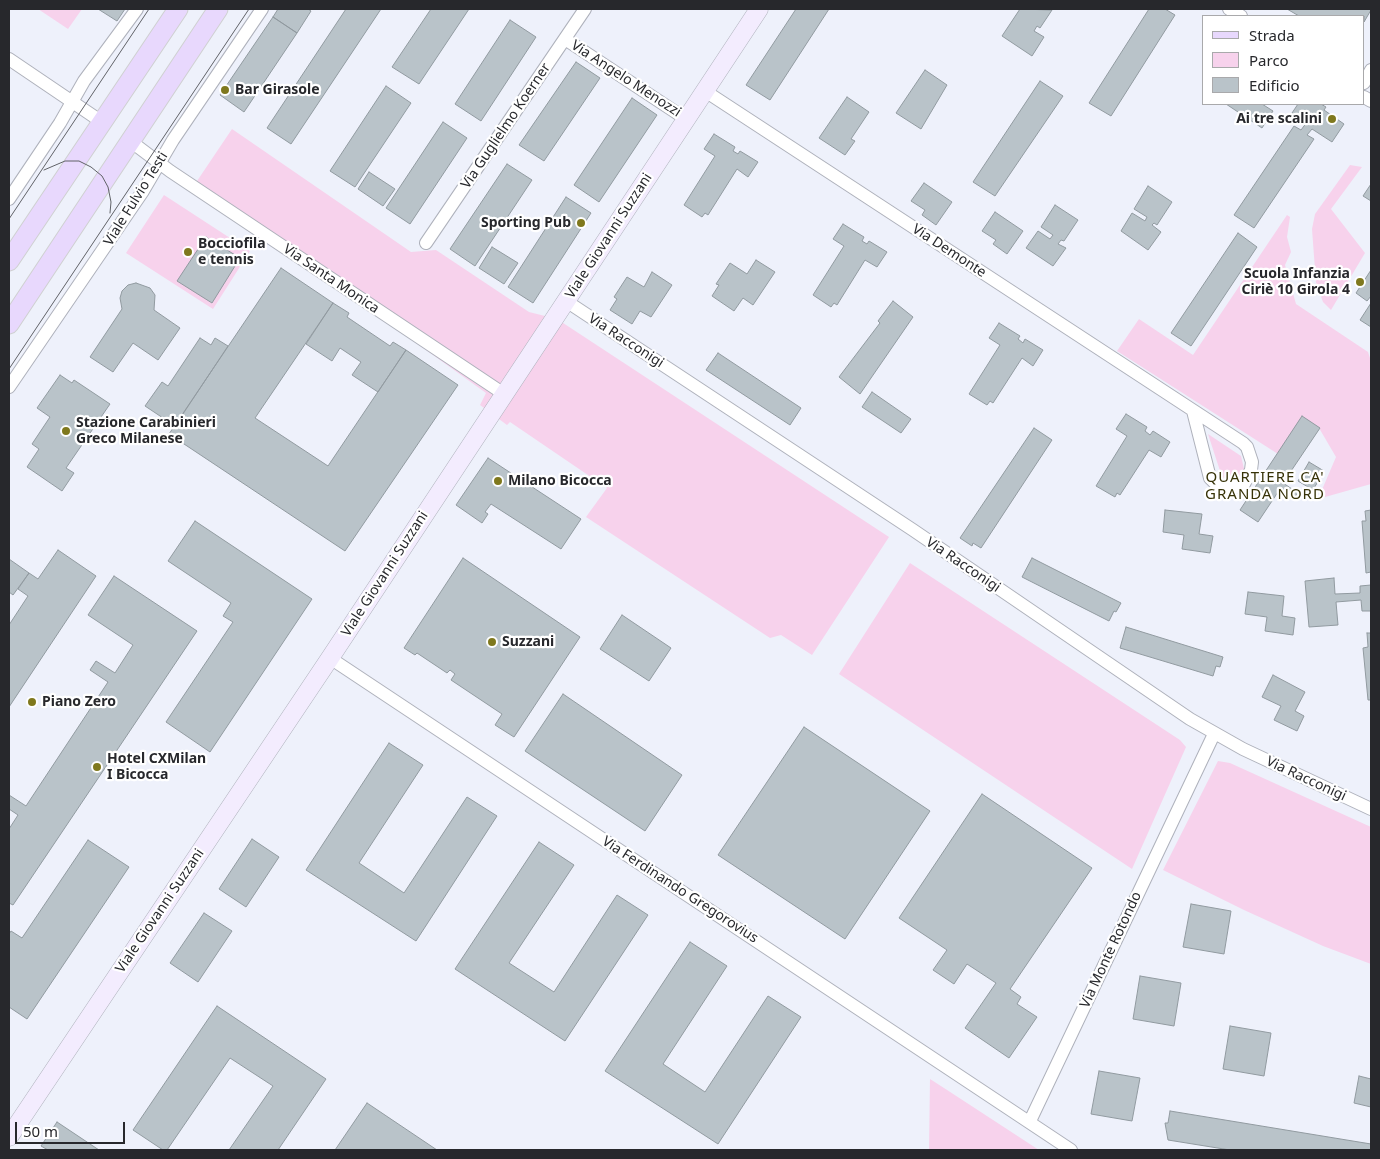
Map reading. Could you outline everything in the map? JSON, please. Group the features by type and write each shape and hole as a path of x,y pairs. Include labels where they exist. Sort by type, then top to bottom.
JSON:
{"main road":[{"path":"9,262 178,9"},
{"path":"9,324 129,140 218,9"},
{"path":"102,122 129,140"}],"street":[{"path":"9,199 72,102 137,9"},
{"name":"Viale Fulvio Testi","path":"9,387 63,311 262,9"},
{"name":"Via Guglielmo Koerner","path":"426,243 585,9"},
{"name":"Viale Giovanni Suzzani","path":"9,1137 330,658 759,9"},
{"name":"Via Angelo Menozzi","path":"565,39 686,119"},
{"path":"9,59 102,122"},
{"name":"Via Demonte","path":"705,91 1248,447 1252,462 1251,470 1244,484 1233,488 1225,488 1216,484 1210,478 1193,411"},
{"name":"Via Santa Monica","path":"129,140 170,171 504,394"},
{"name":"Via Racconigi","path":"566,301 913,530 1214,734 1302,778 1371,809"},
{"name":"Via Ferdinando Gregorovius","path":"330,658 1030,1121"},
{"name":"Via Monte Rotondo","path":"1030,1121 1214,734"},
{"path":"1030,1121 1072,1150"}],"green space":[{"path":"38,9 82,9 68,29"},
{"path":"232,129 411,252 436,250 529,312 557,319 889,537 812,655 781,635 770,638 586,517 607,488 510,422 507,425 480,405 486,393 195,184"},
{"path":"1350,165 1362,167 1331,209 1365,253 1331,310 1323,302 1316,283 1312,229 1315,214"},
{"name":"Bocciofila e tennis","path":"164,195 250,251 213,309 126,253"},
{"path":"1287,215 1290,217 1287,237 1291,252 1285,265 1296,304 1368,352 1371,361 1371,484 1318,499 1336,457 1319,428 1278,454 1117,351 1139,319 1193,355"},
{"path":"1208,434 1241,456 1245,473 1231,480 1222,477"},
{"path":"910,563 1180,740 1186,747 1132,869 839,674"},
{"path":"1218,761 1230,763 1371,827 1371,964 1323,946 1163,870"},
{"path":"930,1079 944,1088 1039,1150 929,1150"}],"building":[{"path":"98,9 125,9 117,21"},
{"path":"278,9 308,9 311,11 297,33 273,17"},
{"path":"346,9 381,9 291,144 267,128"},
{"path":"431,9 469,9 419,84 392,67"},
{"path":"796,9 829,9 770,100 746,85"},
{"path":"1020,9 1052,10 1040,28 1037,26 1034,31 1044,37 1032,56 1002,36"},
{"path":"1149,9 1165,9 1175,15 1111,116 1089,103"},
{"path":"1287,9 1371,9 1365,20 1365,15 1297,15"},
{"path":"273,17 297,33 244,112 220,95"},
{"path":"510,20 536,37 481,121 455,104"},
{"path":"576,62 600,78 544,161 519,145"},
{"path":"925,70 947,85 921,129 896,113"},
{"path":"1040,81 1063,96 995,196 973,182"},
{"path":"386,86 411,103 355,187 330,171"},
{"path":"847,97 869,112 851,139 855,141 845,155 819,138"},
{"path":"632,98 657,115 599,202 574,185"},
{"path":"1228,105 1264,105 1273,111 1262,128"},
{"path":"1297,105 1323,105 1326,107 1324,110 1344,124 1332,142 1312,129 1307,135 1314,139 1254,228 1234,215 1294,126 1301,130 1307,122 1292,113"},
{"path":"443,122 467,138 410,224 386,208"},
{"path":"714,134 735,147 733,151 738,154 740,151 758,162 748,177 737,169 708,215 705,213 702,217 684,205 715,156 704,149"},
{"path":"507,164 532,180 475,266 450,249"},
{"path":"369,172 395,189 383,206 358,189"},
{"path":"924,183 952,202 936,225 922,215 925,210 911,201"},
{"path":"1371,184 1371,201 1363,196"},
{"path":"1148,186 1172,202 1157,225 1154,223 1152,225 1161,232 1148,250 1121,231 1132,213 1145,221 1147,217 1134,209"},
{"path":"566,197 591,213 533,303 508,287"},
{"path":"1055,205 1078,220 1064,241 1061,240 1058,244 1066,248 1053,266 1026,248 1038,231 1050,239 1053,235 1041,227"},
{"path":"995,212 1023,231 1007,254 993,244 996,240 982,231"},
{"path":"843,224 864,237 862,241 867,244 869,241 887,252 877,267 865,260 837,305 834,303 831,307 813,295 844,246 833,239"},
{"path":"1238,233 1257,247 1191,346 1171,333"},
{"path":"206,237 240,258 212,303 177,281"},
{"path":"492,247 518,263 504,284 479,268"},
{"path":"756,260 775,272 753,305 743,298 734,311 712,296 719,285 716,284 730,263 747,274"},
{"path":"281,268 333,303 255,418 328,466 406,350 458,385 345,551 169,434"},
{"path":"1371,270 1371,296 1367,301 1356,293"},
{"path":"652,272 672,285 651,317 640,311 632,324 610,310 617,299 614,297 627,277 644,287"},
{"path":"136,283 150,288 155,295 154,310 180,328 158,360 133,343 113,372 90,357 122,309 120,298 122,291 128,285"},
{"path":"893,301 913,317 860,394 839,377 880,323 878,321"},
{"path":"333,303 349,313 347,317 390,346 393,342 406,350 378,392 352,375 361,362 340,348 332,361 306,344"},
{"path":"1371,303 1371,327 1360,320"},
{"path":"999,323 1020,336 1018,339 1023,343 1025,339 1043,350 1033,366 1022,358 993,403 990,401 987,405 969,394 1000,345 989,338"},
{"path":"200,338 211,345 215,338 228,346 175,426 145,406 162,382 168,386"},
{"path":"718,353 801,408 790,425 706,370"},
{"name":"Stazione Carabinieri Greco Milanese","path":"60,375 72,383 74,380 110,404 66,468 74,473 62,491 27,467 39,449 32,444 50,417 37,408"},
{"path":"872,392 911,419 901,433 862,407"},
{"path":"1126,414 1147,427 1145,431 1150,435 1153,431 1170,442 1161,457 1149,450 1120,495 1117,493 1115,497 1096,486 1127,436 1116,429"},
{"path":"1302,416 1320,428 1283,483 1298,493 1294,498 1280,489 1258,522 1240,510"},
{"path":"1034,428 1052,440 981,548 973,543 972,546 960,538"},
{"name":"Milano Bicocca","path":"488,458 581,519 561,549 491,504 485,512 488,514 482,523 456,505"},
{"path":"1309,462 1324,471 1313,490 1298,481"},
{"path":"1165,510 1202,514 1199,534 1213,536 1210,553 1182,549 1184,535 1163,532"},
{"path":"1371,510 1371,572 1366,573 1362,521 1366,521 1365,511"},
{"path":"195,521 312,599 210,752 166,722 233,622 223,616 231,603 168,561"},
{"path":"58,550 96,576 9,707 9,625 28,596 18,589 29,573 38,579"},
{"name":"Suzzani","path":"463,558 580,637 514,737 495,725 502,714 451,680 455,674 450,670 447,673 417,653 415,655 404,648"},
{"path":"1032,558 1121,603 1116,612 1114,611 1109,621 1022,577"},
{"path":"9,559 29,573 13,595 9,592"},
{"path":"114,576 197,631 13,905 9,903 9,829 18,815 9,809 9,795 26,806 108,682 90,670 96,661 115,673 133,645 88,615"},
{"path":"1334,578 1335,594 1360,593 1360,586 1371,585 1371,611 1362,611 1361,600 1336,602 1338,625 1309,627 1305,581"},
{"path":"1248,592 1284,596 1282,616 1295,618 1293,635 1265,631 1267,617 1245,614"},
{"path":"622,615 671,648 649,681 600,649"},
{"path":"1126,627 1223,657 1220,667 1216,666 1213,676 1120,648"},
{"path":"1367,633 1371,633 1371,700 1368,700 1363,648 1368,647"},
{"path":"1273,675 1305,692 1295,711 1304,716 1297,731 1274,720 1281,706 1262,697"},
{"path":"563,694 682,775 645,831 525,751"},
{"path":"804,727 930,811 845,939 718,855"},
{"path":"389,743 423,765 359,863 404,893 467,797 497,816 416,941 306,870"},
{"path":"982,794 1092,868 1010,989 1021,997 1017,1004 1037,1017 1009,1058 965,1028 996,983 967,964 954,984 933,970 947,950 899,918"},
{"path":"252,839 279,857 246,907 219,889"},
{"path":"88,840 129,867 27,1019 9,1007 9,934 11,931 22,938"},
{"path":"539,842 574,865 509,963 554,992 617,895 648,915 565,1041 455,969"},
{"path":"1191,904 1231,911 1224,954 1183,947"},
{"path":"204,913 232,931 198,982 170,963"},
{"path":"690,942 727,966 663,1064 705,1092 768,996 801,1017 718,1144 605,1071"},
{"path":"1140,976 1181,983 1174,1026 1133,1019"},
{"path":"217,1006 326,1079 278,1150 229,1150 273,1086 230,1058 167,1150 163,1150 133,1130"},
{"path":"1230,1026 1271,1033 1264,1076 1223,1069"},
{"path":"1099,1071 1140,1078 1132,1121 1091,1114"},
{"path":"1359,1076 1371,1079 1371,1107 1354,1103"},
{"path":"367,1103 437,1150 335,1150"},
{"path":"1170,1111 1371,1144 1371,1150 1230,1150 1168,1140 1165,1123 1168,1123"},
{"path":"57,1122 99,1150 48,1150 41,1146"}],"tram line":[{"path":"9,219 149,9"},
{"path":"9,369 249,9"},
{"path":"44,170 65,161 79,161 91,167 102,176 108,187 111,202 110,213"}],"place":[{"name":"Bar Girasole","path":"225,90"},
{"name":"Ai tre scalini","path":"1332,119"},
{"name":"Sporting Pub","path":"581,223"},
{"name":"Bocciofila e tennis","path":"188,252"},
{"name":"Scuola Infanzia Ciriè 10 Girola 4","path":"1360,282"},
{"name":"Stazione Carabinieri Greco Milanese","path":"66,431"},
{"name":"Milano Bicocca","path":"498,481"},
{"name":"Suzzani","path":"492,642"},
{"name":"Piano Zero","path":"32,702"},
{"name":"Hotel CXMilan I Bicocca","path":"97,767"}],"district":[{"name":"QUARTIERE CA' GRANDA NORD","path":"1265,486"}]}
